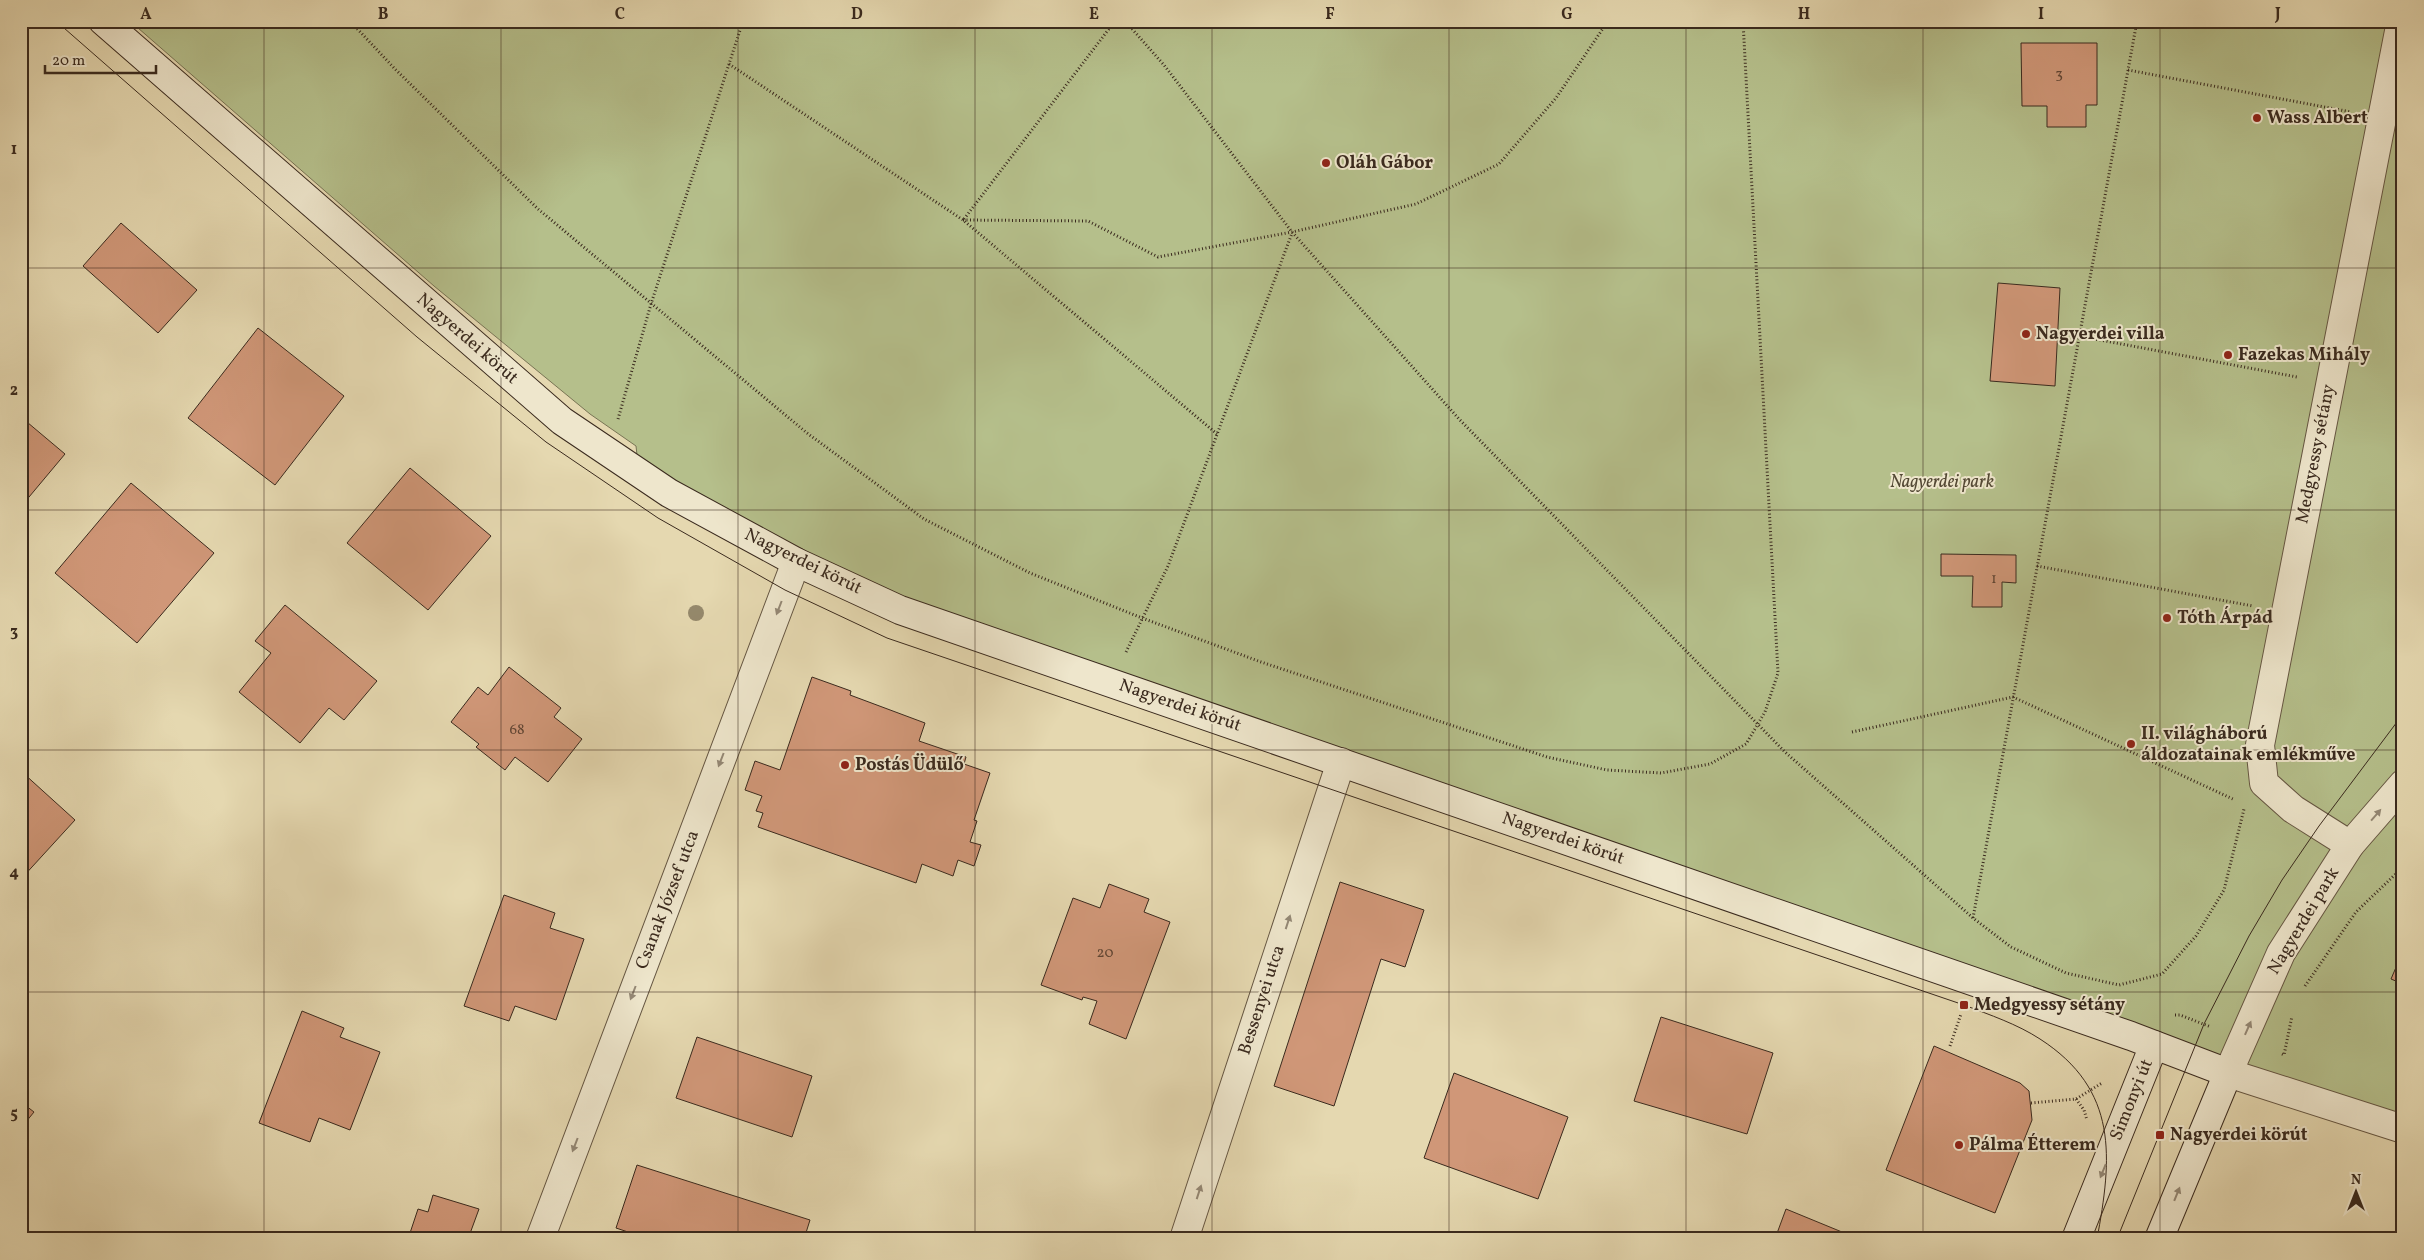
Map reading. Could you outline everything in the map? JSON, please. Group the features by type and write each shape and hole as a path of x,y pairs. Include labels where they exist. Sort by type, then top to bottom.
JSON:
{"street":[{"name":"Nagyerdei körút","path":"103,21 562,421 669,493 796,562 900,610 2154,1045 2228,1073 2403,1129"},
{"name":"Medgyessy sétány","path":"2350,845 2292,809 2264,783 2260,745 2401,21"},
{"name":"Csanak József utca","path":"540,1239 796,562"},
{"name":"Bessenyei utca","path":"1184,1239 1341,762"},
{"name":"Nagyerdei park","path":"2228,1073 2281,952 2350,845 2403,784"},
{"name":"Simonyi út","path":"2076,1239 2154,1045"},
{"path":"2159,1239 2228,1073"}],"path":[{"path":"350,21 538,209 807,433 924,519 1030,573 1142,618 1261,662 1538,754 1607,770 1661,773 1710,764 1746,744 1766,712 1778,673 1743,21"},
{"path":"608,452 651,304 743,21"},
{"path":"964,220 1115,21"},
{"path":"1125,21 1164,65 1292,232 1459,419 1758,724 1845,806 1973,918 2011,947 2066,973 2119,985 2162,974 2196,936 2224,890 2245,805"},
{"path":"964,220 1088,221 1158,257 1292,232 1416,204 1499,164 1556,98 1608,21"},
{"path":"1973,918 2137,21"},
{"path":"729,64 964,220 1217,434"},
{"path":"2128,70 2382,118"},
{"path":"1112,683 1168,566 1292,232"},
{"path":"2079,336 2330,384"},
{"path":"2037,566 2285,612"},
{"path":"1852,732 2013,697 2236,801"},
{"path":"2301,992 2356,912 2403,867"},
{"path":"2284,1055 2293,1009"},
{"path":"1950,1046 1961,1014"},
{"path":"2031,1103 2076,1099"}],"green space":[{"name":"Nagyerdei park","path":"130,21 2403,21 2403,1129 900,610 639,473 636,446 590,414 434,286"}],"building":[{"path":"2021,43 2097,43 2097,105 2086,105 2086,127 2047,127 2047,106 2022,106"},
{"path":"121,223 197,290 158,333 83,266"},
{"name":"Nagyerdei villa","path":"1998,283 2060,288 2055,386 1990,381"},
{"path":"258,328 344,396 275,485 188,418"},
{"path":"21,417 65,454 24,503 21,501"},
{"path":"410,468 491,536 428,610 347,543"},
{"path":"131,483 214,553 137,643 55,573"},
{"path":"1941,554 2016,555 2016,583 2002,582 2002,607 1972,607 1973,576 1941,576"},
{"path":"285,605 377,681 344,720 329,708 300,743 239,692 271,653 255,641"},
{"path":"509,667 561,708 554,717 582,739 548,782 515,757 505,770 476,747 479,744 451,722 478,687 488,695"},
{"path":"812,677 851,691 850,695 925,723 919,741 966,757 964,764 990,773 974,820 977,821 970,842 981,845 974,866 958,860 953,876 922,864 916,883 758,827 763,813 756,811 762,796 745,790 755,761 780,770"},
{"path":"21,773 75,820 21,879"},
{"path":"1340,882 1424,910 1405,967 1381,959 1334,1106 1274,1086"},
{"path":"1109,884 1149,899 1144,912 1170,922 1126,1039 1089,1024 1097,1001 1083,997 1082,1000 1041,985 1073,898 1100,908"},
{"path":"504,895 555,913 550,928 584,939 556,1020 515,1006 509,1021 464,1006"},
{"path":"2403,951 2403,984 2391,979"},
{"path":"302,1011 344,1028 340,1037 380,1052 350,1130 319,1118 310,1142 259,1123"},
{"path":"1661,1017 1773,1053 1747,1134 1634,1101"},
{"path":"697,1037 812,1076 792,1137 676,1098"},
{"name":"Pálma Étterem","path":"1934,1046 2020,1083 2029,1091 2032,1120 1995,1213 1886,1170"},
{"path":"1454,1073 1568,1117 1538,1199 1424,1158"},
{"path":"21,1102 34,1112 21,1128"},
{"path":"637,1165 810,1220 804,1239 649,1239 616,1228"},
{"path":"433,1195 479,1209 468,1239 408,1239 418,1209 428,1212"},
{"path":"1786,1209 1859,1239 1782,1239 1776,1236"}],"tram line":[{"path":"56,21 417,337 546,442 658,518 785,590 887,638 1964,1005 2003,1020 2040,1039 2066,1059 2084,1080 2097,1103 2104,1128 2106,1154 2106,1181 2097,1239"},
{"path":"2117,1239 2204,1024 2249,936 2282,880 2319,826 2403,714"}],"place":[{"name":"Wass Albert","path":"2257,118"},
{"name":"Oláh Gábor","path":"1326,163"},
{"name":"Nagyerdei villa","path":"2026,334"},
{"name":"Fazekas Mihály","path":"2228,355"},
{"name":"Tóth Árpád","path":"2167,618"},
{"name":"II. világháború áldozatainak emlékműve","path":"2131,744"},
{"name":"Postás Üdülő","path":"845,765"},
{"name":"Medgyessy sétány","path":"1964,1005"},
{"name":"Nagyerdei körút","path":"2160,1135"},
{"name":"Pálma Étterem","path":"1959,1145"}]}
